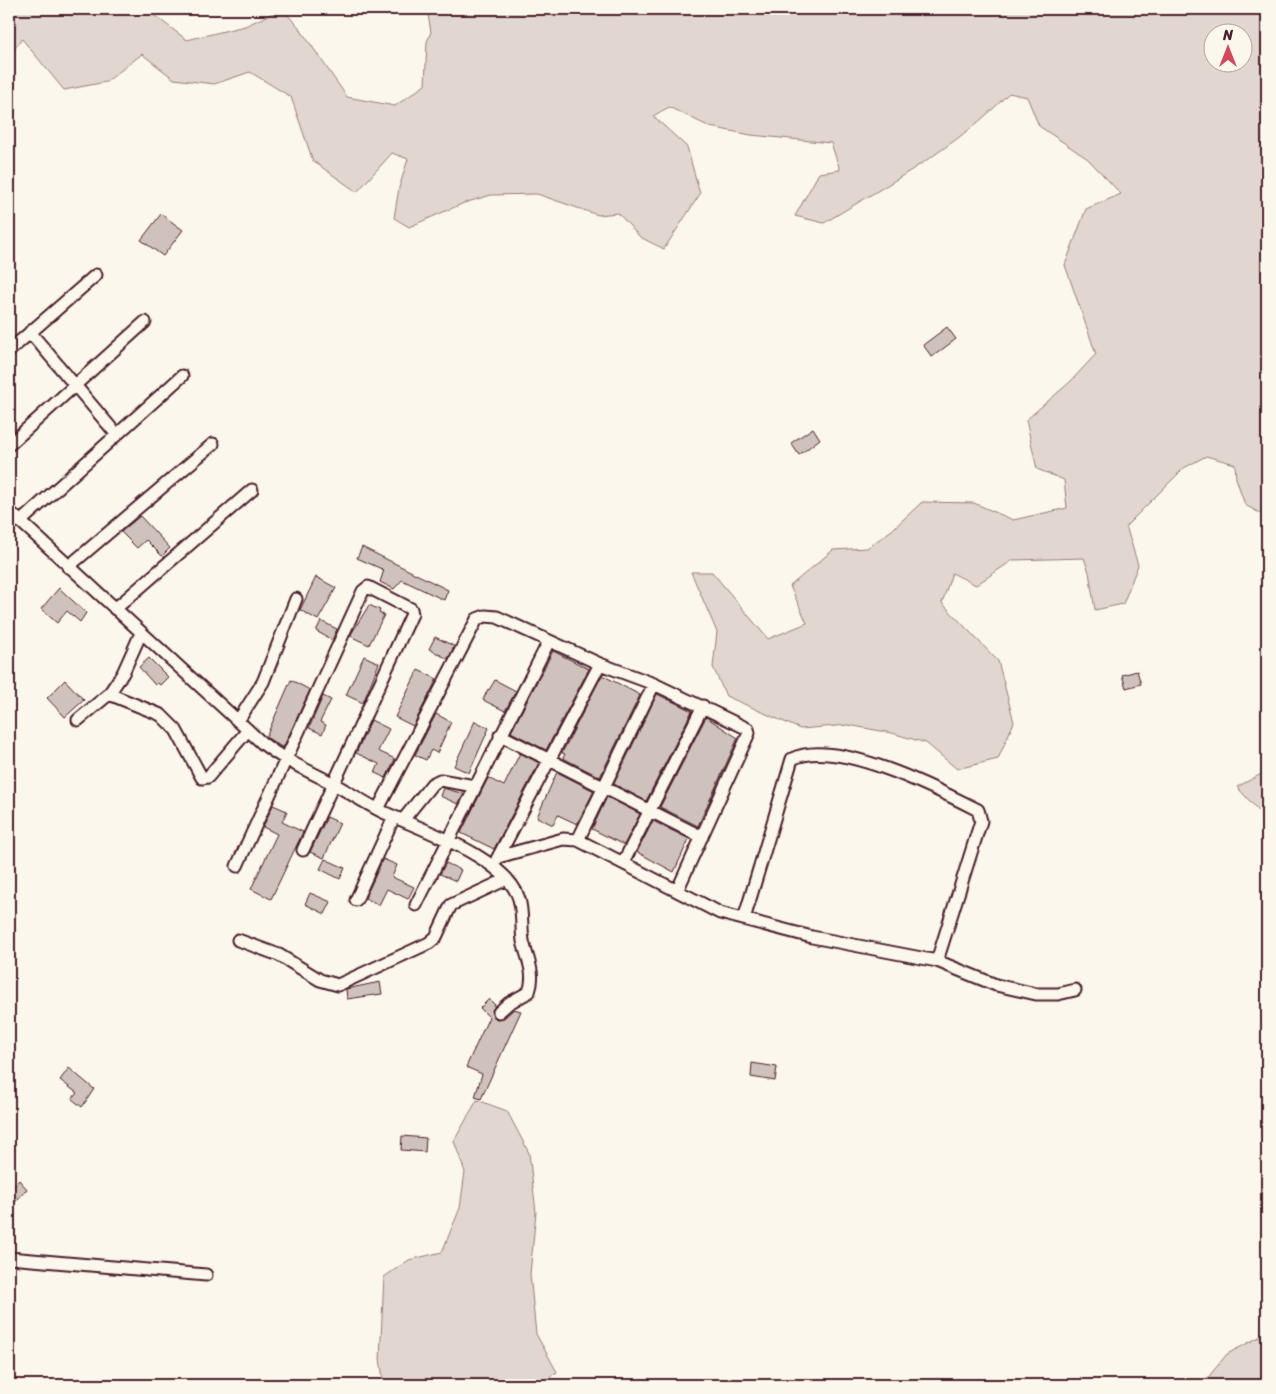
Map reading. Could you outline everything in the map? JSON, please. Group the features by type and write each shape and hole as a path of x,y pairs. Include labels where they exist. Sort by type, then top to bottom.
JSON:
{"street":[{"path":"9,351 96,275"},
{"path":"9,445 145,322"},
{"path":"30,332 76,384 117,435"},
{"path":"20,522 182,376"},
{"path":"68,567 214,444"},
{"path":"115,609 252,490"},
{"path":"9,511 238,721 284,760 334,784 398,819 448,838 495,862 519,899 524,943 531,966 533,982 530,992 509,1003 499,1012"},
{"path":"236,866 363,591 368,587 411,609 412,614 302,850"},
{"path":"238,721 263,682 296,599"},
{"path":"378,809 477,619 485,616 497,617 600,664 654,684 748,728 749,733 677,890"},
{"path":"78,720 108,694 123,673 141,633"},
{"path":"416,906 448,838 548,641"},
{"path":"495,862 600,664"},
{"path":"578,840 654,684"},
{"path":"108,694 161,715 176,730 202,778 208,777 248,730"},
{"path":"623,863 703,706"},
{"path":"500,735 702,837"},
{"path":"744,919 792,759 799,755 830,753 924,782 978,810 981,814 981,821 937,962"},
{"path":"356,900 398,819 432,784 440,780 475,786"},
{"path":"495,862 563,839 578,840 720,913 812,937 937,962 996,985 1036,994 1058,994 1075,990"},
{"path":"238,940 279,955 320,980 338,985 429,944 436,937 451,906 507,880"},
{"path":"9,1258 206,1275"}],"shaded area":[{"path":"9,9 49,9 72,16 75,9 146,9 187,40 245,26 282,9 298,26 347,97 395,106 425,85 427,42 431,32 427,9 1267,9 1267,517 1245,505 1236,478 1235,464 1206,456 1184,468 1126,526 1138,565 1123,604 1095,610 1089,572 1084,558 1013,560 976,585 952,573 942,603 998,661 1014,722 998,759 957,769 926,743 892,733 848,725 800,729 726,696 713,667 717,632 691,572 712,572 768,639 807,623 790,586 833,550 867,548 892,530 922,502 974,503 1013,520 1067,508 1064,480 1037,469 1026,420 1070,382 1096,354 1065,265 1086,209 1121,194 1088,159 1039,126 1027,97 1009,93 968,131 945,148 824,223 795,216 819,173 840,170 831,143 751,135 710,127 669,107 653,116 687,147 700,194 664,249 640,237 618,213 598,215 537,194 491,195 464,203 409,227 394,218 399,188 408,159 392,153 357,192 313,161 291,97 250,72 214,84 174,79 142,54 106,82 64,90 22,39 9,56"},
{"path":"1267,771 1267,820 1237,787"},
{"path":"477,1100 507,1111 529,1153 536,1212 530,1274 536,1334 557,1372 539,1385 384,1385 380,1359 384,1277 409,1260 442,1252 460,1208 465,1172 454,1141"},
{"path":"1267,1333 1267,1385 1210,1385 1206,1380 1227,1354"}],"building":[{"path":"161,214 183,230 163,256 141,240"},
{"path":"947,327 956,339 932,357 923,345"},
{"path":"813,428 820,439 799,455 791,443"},
{"path":"140,516 170,548 162,556 146,540 137,548 121,532"},
{"path":"362,547 448,590 444,600 402,580 394,589 380,582 384,570 357,558"},
{"path":"316,577 336,588 318,620 300,610"},
{"path":"59,588 86,613 80,622 67,611 57,623 41,609"},
{"path":"369,605 380,610 379,613 384,615 369,645 350,636"},
{"path":"321,621 337,629 332,640 316,631"},
{"path":"435,637 454,646 448,659 429,649"},
{"path":"553,651 589,669 546,750 511,732"},
{"path":"364,656 379,663 363,703 346,695"},
{"path":"149,658 168,677 160,685 158,683 155,685 139,667"},
{"path":"418,670 437,679 413,726 395,717"},
{"path":"1137,671 1141,684 1126,688 1122,675"},
{"path":"602,675 640,695 600,777 563,758 565,754 562,753"},
{"path":"65,680 84,700 65,717 47,698"},
{"path":"291,680 310,690 283,748 266,737"},
{"path":"495,680 516,691 505,711 483,700"},
{"path":"657,694 692,711 646,801 614,784"},
{"path":"323,696 331,700 320,722 326,725 322,734 309,728"},
{"path":"436,714 451,722 437,753 431,750 426,760 415,755"},
{"path":"706,717 738,738 698,826 660,807"},
{"path":"371,720 389,729 378,751 395,759 386,778 375,773 379,764 356,753"},
{"path":"475,721 489,728 469,773 454,766"},
{"path":"520,753 539,763 494,849 461,833 488,778 504,786"},
{"path":"557,772 594,791 577,824 558,815 553,825 537,817"},
{"path":"443,788 464,794 458,804 440,796"},
{"path":"607,797 640,814 624,845 592,829"},
{"path":"273,805 287,811 282,822 303,832 271,899 251,889 277,834 263,827"},
{"path":"327,817 340,823 324,858 310,852"},
{"path":"653,821 689,839 674,872 637,852"},
{"path":"325,859 345,868 340,879 320,869"},
{"path":"383,859 397,865 392,877 414,887 408,899 387,889 379,905 365,898"},
{"path":"446,863 461,870 456,881 440,874"},
{"path":"310,893 331,902 325,914 305,904"},
{"path":"380,982 382,994 347,999 346,989"},
{"path":"489,999 495,1005 492,1013 496,1019 504,1018 514,1009 521,1011 481,1099 475,1097 482,1074 466,1067 489,1017 480,1008"},
{"path":"752,1063 777,1067 775,1081 751,1077"},
{"path":"69,1068 94,1089 82,1107 72,1099 77,1093 60,1080"},
{"path":"402,1136 426,1138 425,1152 401,1150"},
{"path":"19,1180 27,1189 9,1209 9,1191"}]}
